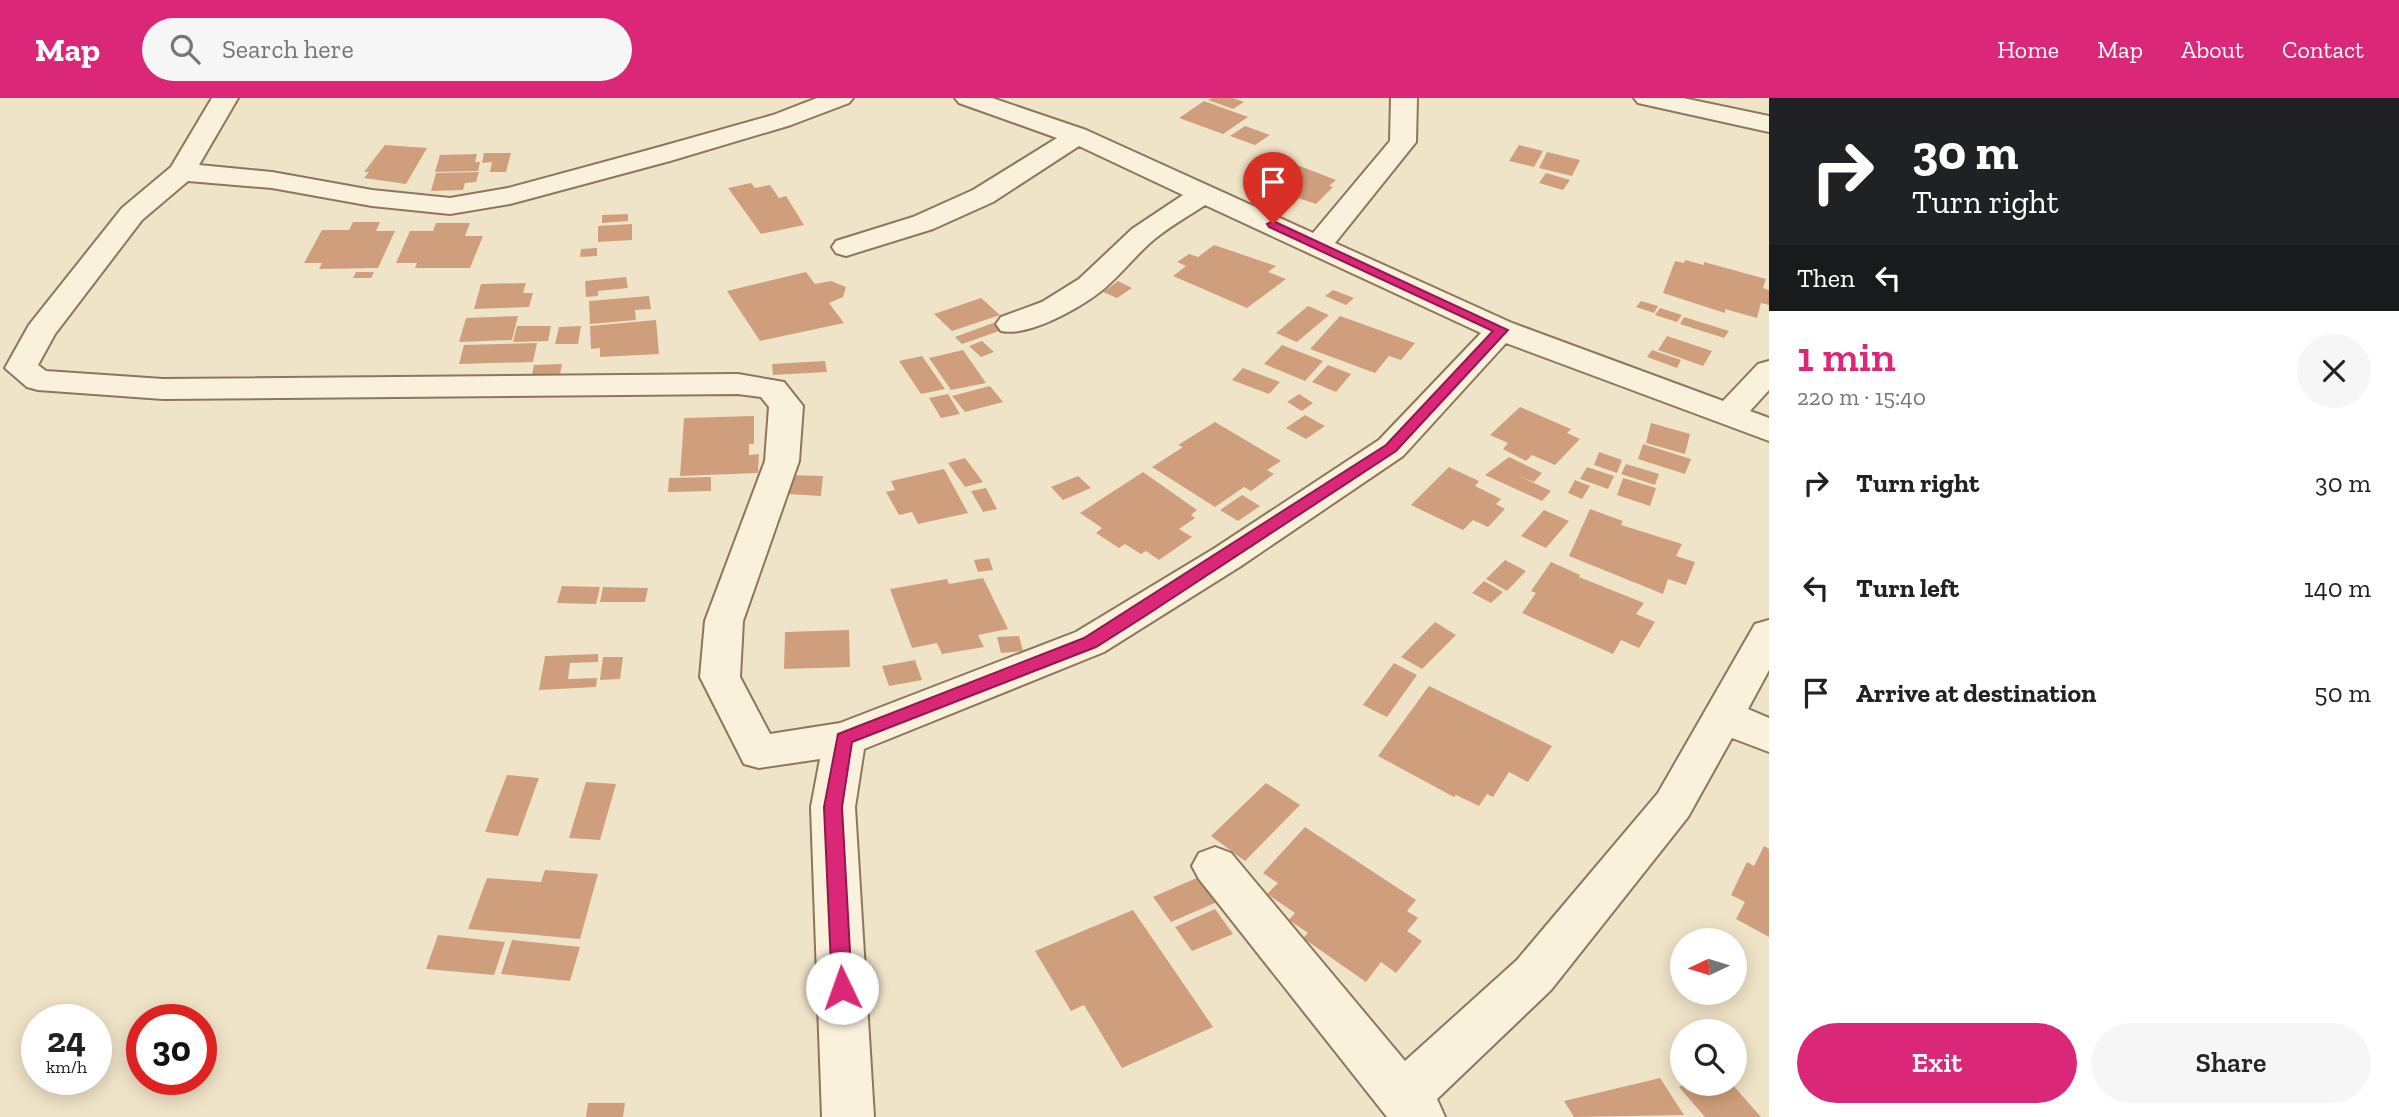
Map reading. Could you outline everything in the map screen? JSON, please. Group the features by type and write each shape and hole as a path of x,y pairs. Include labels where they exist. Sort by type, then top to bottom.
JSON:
{"street":[{"path":"225,98 182,172 132,214 40,332 21,368 38,380 163,389 738,384 772,389 786,407 782,461 724,621 720,677 759,752 844,738 1090,642 1391,448 1501,330"},
{"path":"182,172 272,180 372,198 450,206 510,196 649,158 782,120 840,98"},
{"path":"968,98 1077,136 1205,192 1501,330 1769,429"},
{"path":"1319,245 1403,142 1404,98"},
{"path":"1647,98 1769,124"},
{"path":"846,247 923,223 983,196 1039,163 1077,136"},
{"path":"1012,324 1054,307 1090,285 1142,235 1205,192"},
{"path":"1729,414 1769,371"},
{"path":"1215,866 1411,1107 1534,975 1673,805 1769,634"},
{"path":"1723,716 1769,736"},
{"path":"844,738 833,807 848,1117"}],"building":[{"path":"1233,98 1244,102 1233,109 1208,100"},
{"path":"1204,101 1248,117 1223,134 1179,118"},
{"path":"1245,126 1270,135 1255,145 1230,136"},
{"path":"385,145 427,148 406,184 364,178 369,172 364,172"},
{"path":"1519,145 1543,151 1534,167 1509,161"},
{"path":"1547,152 1580,160 1572,176 1539,168"},
{"path":"484,153 511,153 506,172 490,172 492,162 482,163"},
{"path":"477,154 475,162 480,162 478,171 435,172 440,155"},
{"path":"1284,160 1336,180 1329,186 1333,187 1316,204 1298,198 1292,203 1262,193 1267,188 1253,183 1275,162 1281,164"},
{"path":"479,172 476,182 465,183 463,190 431,191 436,173"},
{"path":"1546,173 1570,180 1563,190 1539,183"},
{"path":"751,183 755,188 770,185 779,198 786,196 804,225 761,234 728,188"},
{"path":"628,214 628,221 602,223 602,215"},
{"path":"353,222 380,222 376,231 395,231 378,268 319,269 322,263 304,263 322,230 349,230"},
{"path":"436,223 470,223 465,236 483,236 470,268 415,268 417,263 396,263 410,231 433,231"},
{"path":"632,224 632,240 598,242 598,226"},
{"path":"1214,245 1276,266 1268,272 1286,279 1247,308 1173,276 1186,266 1177,262 1189,254 1198,257"},
{"path":"597,248 597,256 580,257 581,249"},
{"path":"1685,260 1704,265 1704,262 1766,279 1763,288 1769,290 1769,305 1761,303 1757,318 1725,309 1725,313 1663,293 1675,261 1684,263"},
{"path":"356,272 374,272 371,278 353,278"},
{"path":"806,272 815,284 831,281 846,287 843,297 829,303 844,323 760,341 727,291"},
{"path":"626,277 628,288 598,291 598,296 586,297 585,281"},
{"path":"1118,281 1132,288 1117,298 1103,292"},
{"path":"526,283 523,293 533,293 529,307 474,309 481,284"},
{"path":"1333,290 1354,298 1346,305 1325,296"},
{"path":"649,296 651,309 635,310 636,320 590,324 589,301"},
{"path":"981,298 1000,315 952,331 934,314"},
{"path":"1641,301 1658,306 1654,313 1636,307"},
{"path":"1308,306 1329,315 1297,342 1276,333"},
{"path":"1660,308 1682,315 1677,322 1655,315"},
{"path":"518,316 512,340 459,342 466,318"},
{"path":"1340,316 1415,343 1401,360 1389,356 1375,373 1310,349"},
{"path":"1684,317 1729,331 1724,338 1680,324"},
{"path":"656,320 659,354 600,357 600,348 591,349 590,326"},
{"path":"993,323 1002,330 962,344 955,337"},
{"path":"517,326 551,326 548,341 513,342"},
{"path":"581,326 578,344 555,344 559,327"},
{"path":"1667,336 1712,351 1703,366 1658,350"},
{"path":"982,341 994,352 981,357 969,346"},
{"path":"537,343 533,362 459,364 464,345"},
{"path":"1282,345 1323,361 1305,381 1264,364"},
{"path":"963,350 986,383 951,390 929,358"},
{"path":"1652,350 1681,360 1677,368 1647,357"},
{"path":"922,356 945,389 921,394 899,361"},
{"path":"825,361 827,372 773,375 772,364"},
{"path":"562,364 560,374 532,375 534,365"},
{"path":"1328,365 1351,374 1336,392 1312,382"},
{"path":"1243,368 1280,382 1269,394 1232,380"},
{"path":"990,386 1003,402 965,412 952,396"},
{"path":"948,394 960,414 941,418 929,398"},
{"path":"1299,394 1313,403 1302,411 1287,402"},
{"path":"1520,407 1571,429 1567,433 1580,439 1555,465 1532,455 1526,461 1503,449 1508,443 1490,435"},
{"path":"1305,415 1325,426 1306,439 1286,428"},
{"path":"754,416 754,444 749,444 749,455 759,454 758,473 680,476 684,418"},
{"path":"1215,422 1281,461 1267,470 1274,474 1251,491 1244,487 1215,507 1152,467 1183,447 1178,445"},
{"path":"1651,423 1690,434 1685,454 1646,443"},
{"path":"1643,444 1691,459 1685,474 1638,459"},
{"path":"1599,452 1622,460 1617,473 1594,465"},
{"path":"1509,457 1542,473 1534,482 1519,476 1551,491 1542,501 1485,475"},
{"path":"965,458 983,482 965,487 948,463"},
{"path":"1626,464 1659,474 1655,485 1621,474"},
{"path":"1449,467 1479,481 1475,486 1501,499 1496,504 1505,509 1488,527 1473,520 1463,530 1411,505"},
{"path":"1587,467 1614,476 1608,489 1580,479"},
{"path":"944,469 968,513 918,524 912,512 899,515 886,492 895,490 891,481"},
{"path":"1143,472 1197,510 1191,515 1195,518 1179,529 1192,537 1159,560 1146,551 1141,554 1125,544 1119,548 1096,533 1102,528 1080,513"},
{"path":"790,475 823,476 821,496 787,494"},
{"path":"1078,476 1091,488 1063,500 1051,487"},
{"path":"711,477 711,491 668,492 669,478"},
{"path":"1623,478 1656,488 1650,506 1617,495"},
{"path":"1575,480 1590,486 1582,499 1568,493"},
{"path":"986,488 997,509 983,512 971,491"},
{"path":"1242,495 1260,506 1238,521 1220,510"},
{"path":"1590,509 1623,521 1621,525 1682,544 1676,556 1695,562 1686,585 1668,579 1663,594 1569,556"},
{"path":"1544,510 1569,521 1546,548 1521,536"},
{"path":"989,558 993,570 978,572 974,560"},
{"path":"1505,560 1526,571 1507,591 1486,579"},
{"path":"1551,562 1580,575 1579,577 1644,603 1636,614 1655,622 1639,648 1621,640 1613,654 1522,613 1536,593 1531,591"},
{"path":"983,578 1008,629 978,635 984,647 942,654 937,643 912,648 890,589 947,579 949,584"},
{"path":"1484,581 1503,592 1491,603 1472,593"},
{"path":"562,586 600,587 596,604 557,603"},
{"path":"603,587 648,588 645,602 600,602"},
{"path":"1435,622 1456,635 1422,669 1401,657"},
{"path":"849,630 850,667 784,669 785,632"},
{"path":"1019,636 1023,651 1001,653 997,637"},
{"path":"598,654 598,662 570,663 568,679 597,678 596,687 539,690 545,656"},
{"path":"603,657 623,657 620,679 600,680"},
{"path":"915,660 922,680 889,686 882,666"},
{"path":"1394,663 1417,675 1387,717 1363,705"},
{"path":"1429,686 1552,746 1528,782 1509,772 1493,797 1487,794 1479,806 1456,795 1454,797 1378,756"},
{"path":"507,775 539,778 518,836 485,832"},
{"path":"586,782 616,784 600,840 569,838"},
{"path":"1266,783 1300,805 1245,861 1211,836"},
{"path":"1305,827 1416,900 1407,911 1418,918 1407,931 1422,941 1396,973 1381,962 1366,982 1303,938 1308,933 1289,920 1295,913 1267,894 1278,883 1263,873"},
{"path":"1764,846 1769,849 1769,937 1736,919 1745,902 1731,895 1747,862 1754,866"},
{"path":"545,870 598,874 580,939 468,929 487,878 541,882"},
{"path":"1199,877 1217,902 1171,922 1153,897"},
{"path":"1215,909 1233,934 1192,951 1175,927"},
{"path":"1133,910 1213,1027 1122,1068 1084,1005 1071,1011 1035,951"},
{"path":"438,935 505,942 494,975 426,969"},
{"path":"512,940 580,947 570,981 501,974"},
{"path":"1660,1078 1684,1115 1574,1117 1564,1101"},
{"path":"1687,1096 1742,1096 1761,1117 1705,1117"},
{"path":"588,1103 625,1103 623,1117 586,1117"}],"route":[{"path":"842,988 833,807 844,738 1090,642 1228,557 1391,448 1501,330 1273,224"}]}
